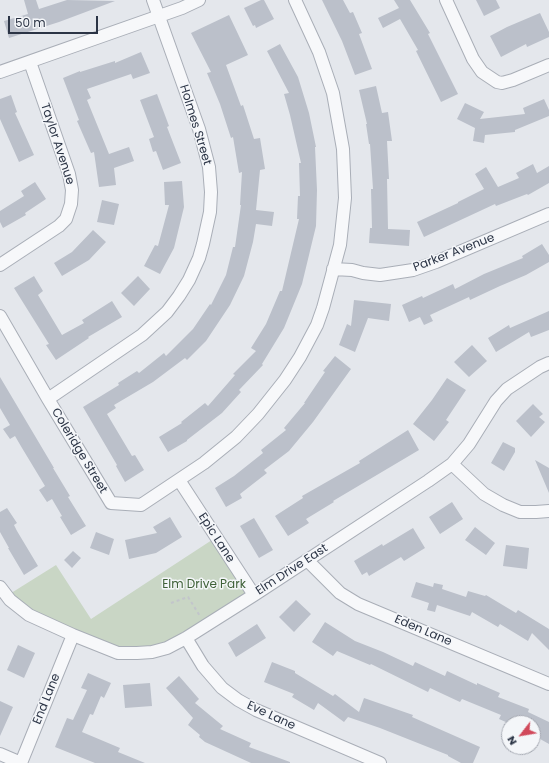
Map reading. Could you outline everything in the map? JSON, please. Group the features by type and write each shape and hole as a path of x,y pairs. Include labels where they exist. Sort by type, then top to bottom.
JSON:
{"street":[{"name":"Holmes Street","path":"48,399 142,335 167,312 189,280 204,244 210,212 211,192 209,167 199,129 153,0"},
{"path":"0,72 182,8 199,0"},
{"name":"Coleridge Street","path":"0,316 111,503 141,505 204,464 236,437 258,414 285,380 300,357 317,324 323,308 340,245 345,198 343,149 334,93 319,52 295,0"},
{"path":"446,0 473,59 482,72 497,82 502,83 513,80 549,65"},
{"name":"Taylor Avenue","path":"0,265 59,226 66,219 71,204 72,190 69,174 30,62"},
{"name":"Parker Avenue","path":"333,269 380,274 413,270 436,262 549,214"},
{"name":"Elm Drive East","path":"0,587 10,600 29,614 73,635 118,653 137,654 167,648 206,626 452,464 469,444 496,401 508,389 540,367 549,363"},
{"path":"452,464 484,494 503,505 520,512 549,511"},
{"name":"Epic Lane","path":"179,480 254,595"},
{"name":"Eden Lane","path":"307,560 340,593 358,604 549,684"},
{"name":"End Lane","path":"21,763 73,635"},
{"name":"Eve Lane","path":"186,638 203,666 222,688 238,700 256,710 380,763"},
{"path":"0,754 21,763"}],"path":[{"path":"171,603 188,597 206,626"}],"green space":[{"name":"Elm Drive Park","path":"215,538 251,594 166,646 119,650 30,613 8,595 56,565 91,619"}],"building":[{"path":"24,0 36,0 39,9 67,0 115,1 59,22 9,38 4,21 28,14"},
{"path":"264,0 274,19 256,28 255,25 253,26 244,8"},
{"path":"322,0 343,0 350,13 353,12 362,33 359,34 372,69 355,75 342,41"},
{"path":"394,0 410,0 430,33 428,34 458,94 441,102 416,51 418,50 400,19 383,28 378,18 399,8"},
{"path":"476,0 496,0 500,8 484,16"},
{"path":"540,13 549,32 549,37 527,47 526,44 501,57 490,36"},
{"path":"229,15 248,55 226,65 241,106 243,105 254,139 260,138 265,169 260,170 256,210 274,212 272,226 256,224 244,276 230,305 206,341 187,360 185,358 153,382 114,405 116,408 107,414 132,456 135,455 144,470 125,482 116,466 117,465 83,407 119,385 118,383 137,371 139,373 164,353 166,356 193,329 210,304 211,305 226,275 233,247 235,247 241,205 242,172 239,173 233,137 231,138 220,104 207,73 211,72 191,33"},
{"path":"280,44 298,77 309,113 316,147 316,226 302,284 284,328 262,364 263,365 239,390 241,392 222,413 187,441 168,452 159,437 182,423 181,422 205,403 208,406 235,375 233,374 256,351 251,348 266,324 280,291 282,291 299,219 297,219 298,196 300,196 299,163 301,163 284,94 289,93 267,51"},
{"path":"141,52 150,73 133,79 131,74 87,89 91,98 87,100 109,154 129,147 134,161 114,168 116,185 99,187 94,152 91,153 77,121 79,120 63,78 80,71 115,61 115,63"},
{"path":"376,86 382,113 388,112 392,141 387,141 389,179 387,179 388,229 410,230 409,246 369,243 370,228 372,228 371,189 373,189 370,144 359,90"},
{"path":"157,94 169,126 167,127 181,163 163,170 156,151 153,152 149,139 154,137 140,100"},
{"path":"11,95 17,112 15,113 34,155 19,162 0,119 0,99"},
{"path":"544,99 549,110 549,116 515,130 515,132 485,135 484,143 473,141 475,128 457,119 465,103 484,112 480,119 525,114 523,108"},
{"path":"533,164 537,173 549,166 549,183 528,195 527,194 496,206 495,204 424,237 417,222 484,189 475,174 486,167 498,187 519,178 516,173"},
{"path":"182,181 184,207 174,248 160,274 144,266 155,245 158,246 169,205 165,205 164,182"},
{"path":"35,182 46,199 25,213 26,215 3,228 0,222 0,211 24,196 21,191"},
{"path":"102,200 119,204 114,225 97,222"},
{"path":"93,230 106,242 89,260 62,276 54,263 72,252"},
{"path":"542,244 549,255 549,262 526,275 470,300 469,297 430,315 433,321 424,325 420,317 409,322 402,305 422,296 423,298 453,284 455,289 484,274 523,258 522,256"},
{"path":"34,276 43,291 38,295 62,335 84,323 82,320 112,301 122,317 88,337 89,338 56,360 46,345 49,344 14,288"},
{"path":"138,276 150,289 134,306 121,293"},
{"path":"354,300 391,304 389,321 368,318 355,352 339,345 347,324 351,326"},
{"path":"549,311 549,330 531,337 529,332 496,352 488,338 509,325 510,328"},
{"path":"472,345 487,361 469,377 454,362"},
{"path":"335,356 351,369 313,422 289,451 264,470 267,473 240,494 242,498 226,507 215,488 234,476 263,453 261,450 286,430 284,428 305,403 325,372 323,371"},
{"path":"0,377 54,468 70,496 68,497 86,526 71,535 60,517 62,516 52,499 47,502 39,490 45,486 15,436 10,439 3,429 10,425 0,408"},
{"path":"447,378 466,390 446,420 449,422 434,441 413,424"},
{"path":"533,404 543,414 539,417 545,422 531,437 516,421"},
{"path":"408,430 419,450 333,501 334,502 306,519 309,523 288,536 275,516 303,498 302,496 360,463 359,461"},
{"path":"503,442 515,448 515,452 504,471 491,463"},
{"path":"535,460 549,468 549,493"},
{"path":"452,502 463,519 440,534 429,517"},
{"path":"7,508 17,523 14,525 17,531 38,566 24,575 0,532 0,512"},
{"path":"170,517 182,537 156,553 129,559 125,540 157,533 153,527"},
{"path":"254,518 273,550 259,558 240,526"},
{"path":"475,527 495,543 486,555 465,540"},
{"path":"413,528 425,548 404,561 401,557 369,576 367,572 362,575 354,561"},
{"path":"96,532 114,539 109,555 90,548"},
{"path":"506,545 529,548 527,569 503,566"},
{"path":"73,551 81,558 72,568 64,560"},
{"path":"416,582 433,587 434,583 443,585 442,589 466,597 468,591 486,595 516,613 518,610 549,629 549,650 532,633 528,641 500,624 498,627 472,612 470,616 437,605 435,612 427,610 429,603 411,597"},
{"path":"296,600 311,614 294,632 279,617"},
{"path":"325,622 355,641 413,666 415,662 445,676 447,671 477,685 477,683 500,693 498,697 529,709 528,712 534,715 501,715 462,699 460,702 430,688 428,692 371,664 370,665 337,651 333,656 312,642"},
{"path":"257,624 266,638 236,657 228,643"},
{"path":"18,645 35,653 24,678 7,670"},
{"path":"272,662 295,671 295,673 333,696 335,694 359,712 364,698 413,715 412,717 480,747 473,763 461,763 448,755 348,717 344,722 318,703 314,710 292,697 294,694 264,682"},
{"path":"88,673 111,683 104,698 101,696 93,715 90,714 82,732 120,748 118,752 145,763 95,763 55,747 67,718 73,720 87,690 81,688"},
{"path":"179,676 199,699 195,703 223,726 220,729 251,743 249,747 290,763 251,763 205,742 199,737 200,735 188,725 193,718 166,688"},
{"path":"150,683 152,706 125,708 123,685"},
{"path":"0,701 13,707 0,736"},
{"path":"541,718 549,722 549,744 541,740"}]}
